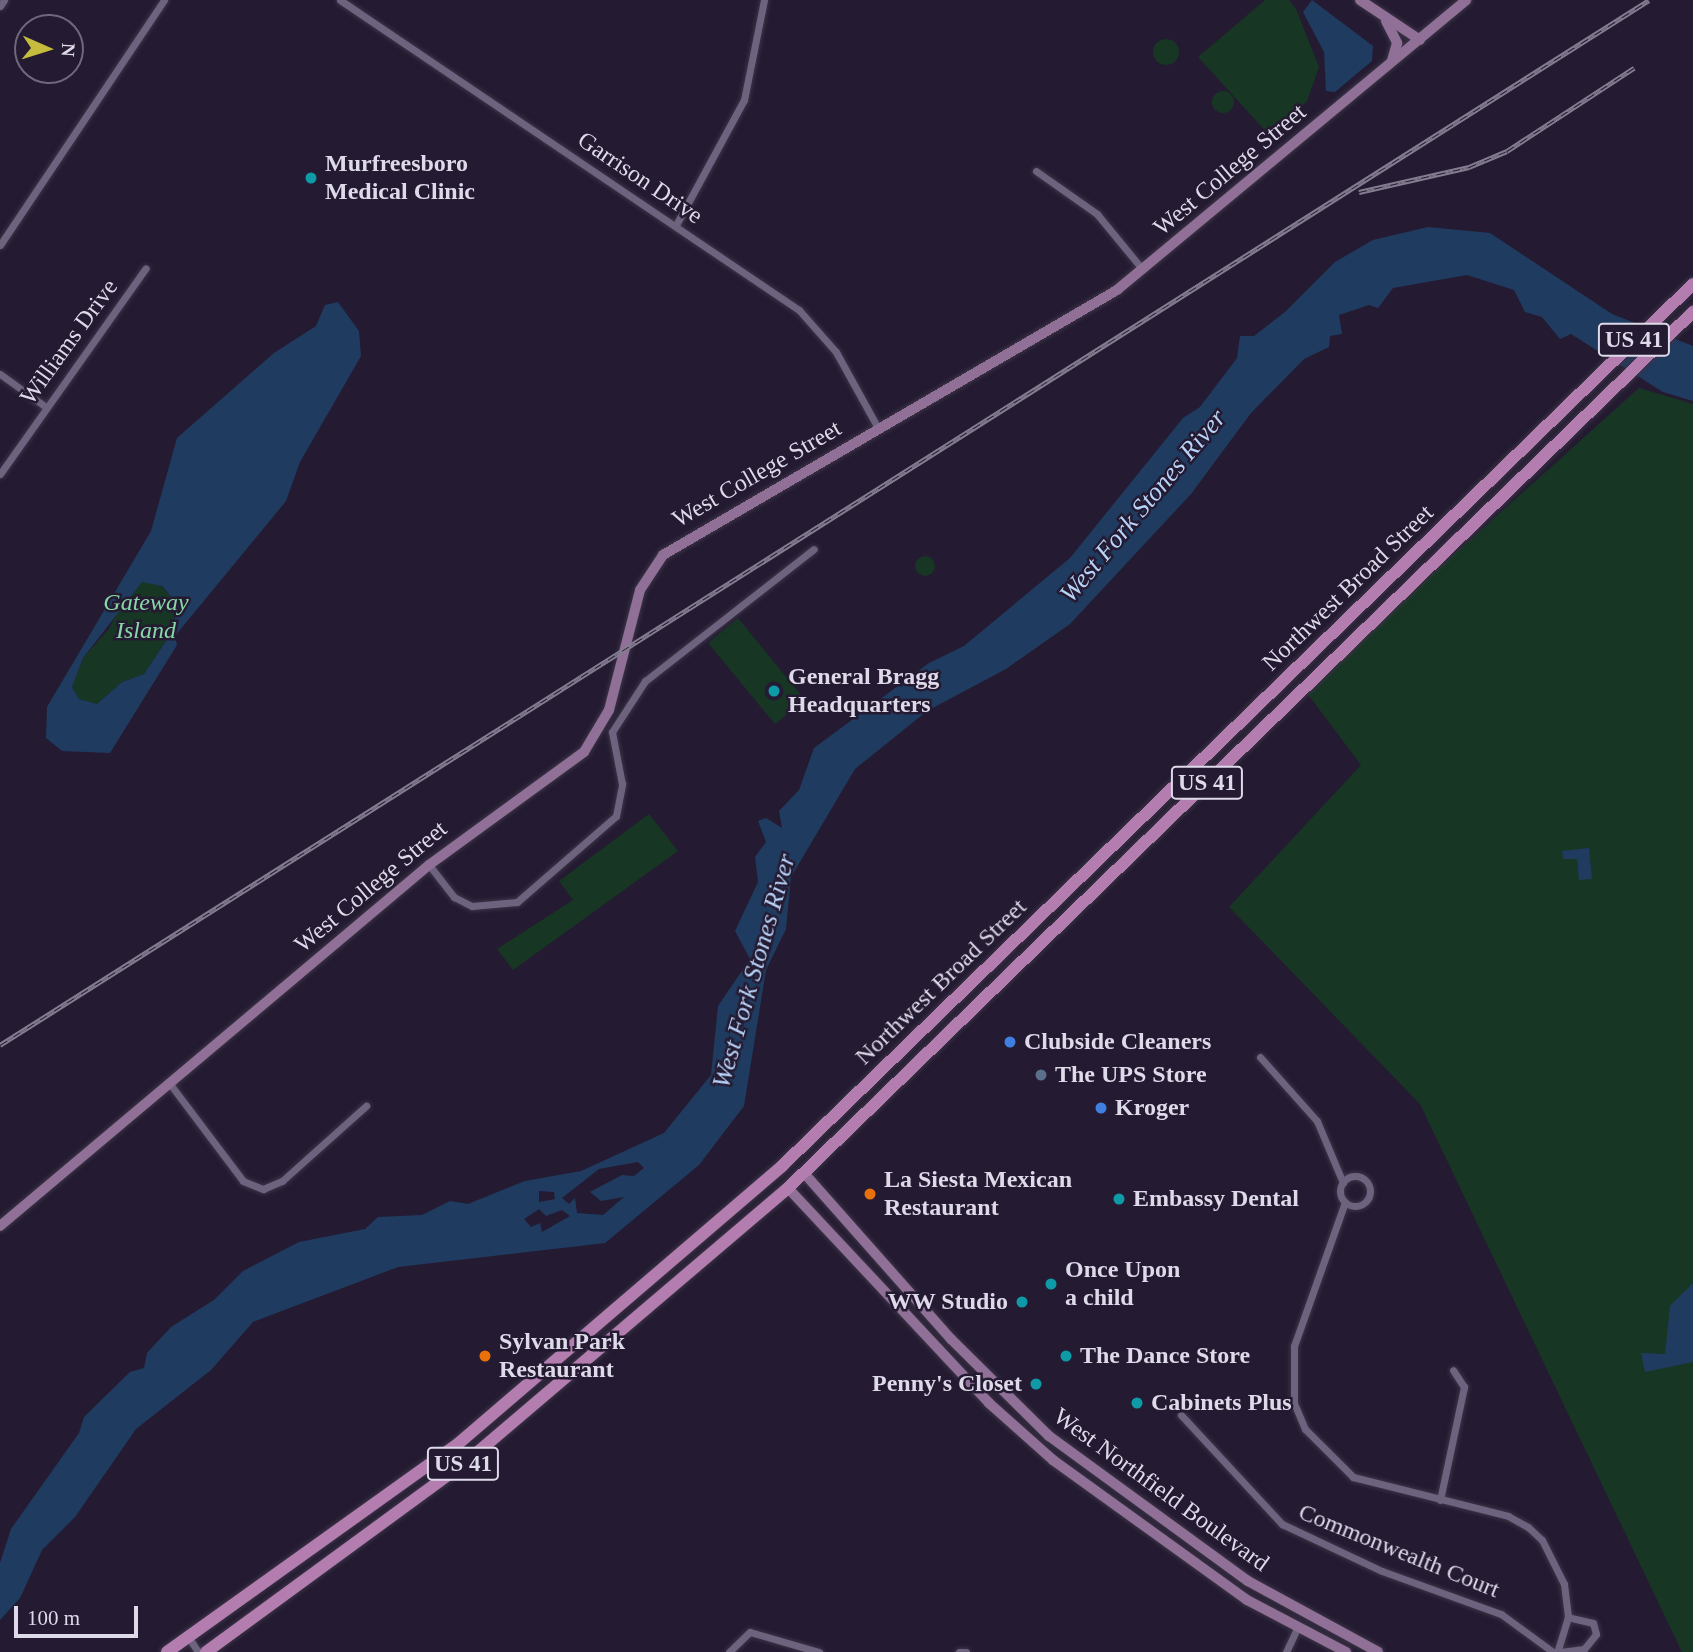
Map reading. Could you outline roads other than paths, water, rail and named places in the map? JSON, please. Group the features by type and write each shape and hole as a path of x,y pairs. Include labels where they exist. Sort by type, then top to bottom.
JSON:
{"main road":[{"name":"Northwest Broad Street","path":"167,1652 312,1552 459,1443 582,1341 782,1166 1693,284"},
{"name":"Northwest Broad Street","path":"206,1652 325,1568 472,1457 595,1357 789,1188 1693,312"},
{"path":"1372,594 1387,609"},
{"path":"1289,674 1304,689"},
{"path":"1083,874 1097,889"},
{"path":"1006,948 1020,964"},
{"path":"948,1005 962,1020"},
{"path":"782,1166 804,1173"},
{"path":"782,1166 789,1188"},
{"path":"582,1341 595,1357"},
{"path":"459,1443 472,1457"},
{"path":"312,1552 325,1568"},
{"path":"263,1586 275,1604"}],"street":[{"path":"0,6 4,0"},
{"path":"0,245 164,0"},
{"name":"Garrison Drive","path":"340,0 799,310 836,352 878,428"},
{"path":"676,225 744,100 764,0"},
{"path":"1360,0 1420,40"},
{"name":"West College Street","path":"0,1226 429,865 584,752 609,710 640,590 663,555 878,428 1088,309 1143,270 1466,0"},
{"path":"1380,13 1397,43 1390,64"},
{"path":"1036,171 1097,214 1143,270"},
{"name":"Williams Drive","path":"0,474 146,268"},
{"path":"0,374 46,407"},
{"path":"429,865 454,897 472,906 517,902 616,816 622,784 612,732 645,681 814,548"},
{"path":"1260,1057 1317,1121 1343,1183 1345,1202 1294,1346 1293,1403 1322,1452 1353,1477 1508,1516 1542,1540 1564,1584 1568,1617 1557,1652 1584,1649 1596,1634 1593,1623 1568,1617"},
{"path":"170,1084 243,1181 263,1189 282,1181 366,1106"},
{"name":"West Northfield Boulevard","path":"804,1173 1009,1401 1205,1552 1378,1652"},
{"path":"1343,1183 1361,1177 1370,1188 1362,1205 1345,1202"},
{"name":"West Northfield Boulevard","path":"789,1188 1017,1429 1195,1565 1346,1652"},
{"path":"1440,1500 1464,1387 1453,1370"},
{"name":"Commonwealth Court","path":"1181,1415 1282,1524 1382,1571 1501,1614 1557,1652"},
{"path":"1195,1565 1205,1552"},
{"path":"1286,1652 1298,1626"},
{"path":"729,1652 750,1632 819,1652"},
{"path":"189,1638 198,1652"},
{"path":"959,1652 966,1652"}],"water":[{"path":"1312,0 1373,46 1372,61 1335,92 1326,91 1324,52 1303,12"},
{"name":"West Fork Stones River","path":"1428,227 1490,233 1612,314 1693,346 1693,401 1663,392 1571,334 1560,339 1542,317 1525,312 1514,290 1467,275 1393,288 1378,308 1369,305 1339,315 1342,334 1330,336 1329,347 1304,359 1251,413 1191,494 1070,624 1006,669 927,711 855,769 791,877 786,929 766,970 744,1106 699,1165 605,1243 398,1267 253,1322 211,1370 136,1429 75,1517 42,1550 20,1598 0,1620 0,1563 11,1529 79,1433 84,1417 130,1372 144,1368 147,1353 171,1327 214,1300 243,1271 299,1242 365,1229 378,1217 422,1215 450,1201 468,1204 525,1181 581,1171 664,1133 711,1075 718,1006 750,959 735,931 758,882 755,857 766,842 758,821 766,818 782,828 779,811 799,790 814,748 929,663 964,646 1070,558 1183,418 1200,407 1237,358 1240,336 1254,336 1285,312 1335,262 1373,240","holes":["638,1162 644,1168 634,1176 622,1175 590,1192 601,1201 624,1197 603,1215 577,1213 575,1198 569,1204 562,1198 599,1169","539,1191 554,1192 555,1199 539,1202","539,1209 546,1216 562,1210 570,1216 542,1232 540,1223 531,1227 524,1219"]},
{"path":"338,302 359,331 361,356 300,462 286,501 175,636 177,645 110,753 62,751 46,738 47,707 151,531 177,438 274,353 316,326 325,305","holes":["142,582 162,586 177,604 172,632 144,674 122,682 97,704 79,699 72,687 83,658"]},
{"path":"1589,848 1592,879 1579,880 1577,859 1563,859 1562,851"},
{"path":"1693,1283 1693,1362 1645,1372 1641,1353 1665,1354 1670,1306"}],"railway":[{"path":"0,1045 1649,0"},
{"path":"1359,192 1469,167 1507,151 1634,68"}],"place":[{"name":"Murfreesboro Medical Clinic","path":"311,178"},
{"name":"General Bragg Headquarters","path":"774,691"},
{"name":"Clubside Cleaners","path":"1010,1042"},
{"name":"The UPS Store","path":"1041,1075"},
{"name":"Kroger","path":"1101,1108"},
{"name":"La Siesta Mexican Restaurant","path":"870,1194"},
{"name":"Embassy Dental","path":"1119,1199"},
{"name":"Once Upon a child","path":"1051,1284"},
{"name":"WW Studio","path":"1022,1302"},
{"name":"Sylvan Park Restaurant","path":"485,1356"},
{"name":"The Dance Store","path":"1066,1356"},
{"name":"Penny's Closet","path":"1036,1384"},
{"name":"Cabinets Plus","path":"1137,1403"}],"park label":[{"name":"Gateway Island","path":"146,617"}]}
